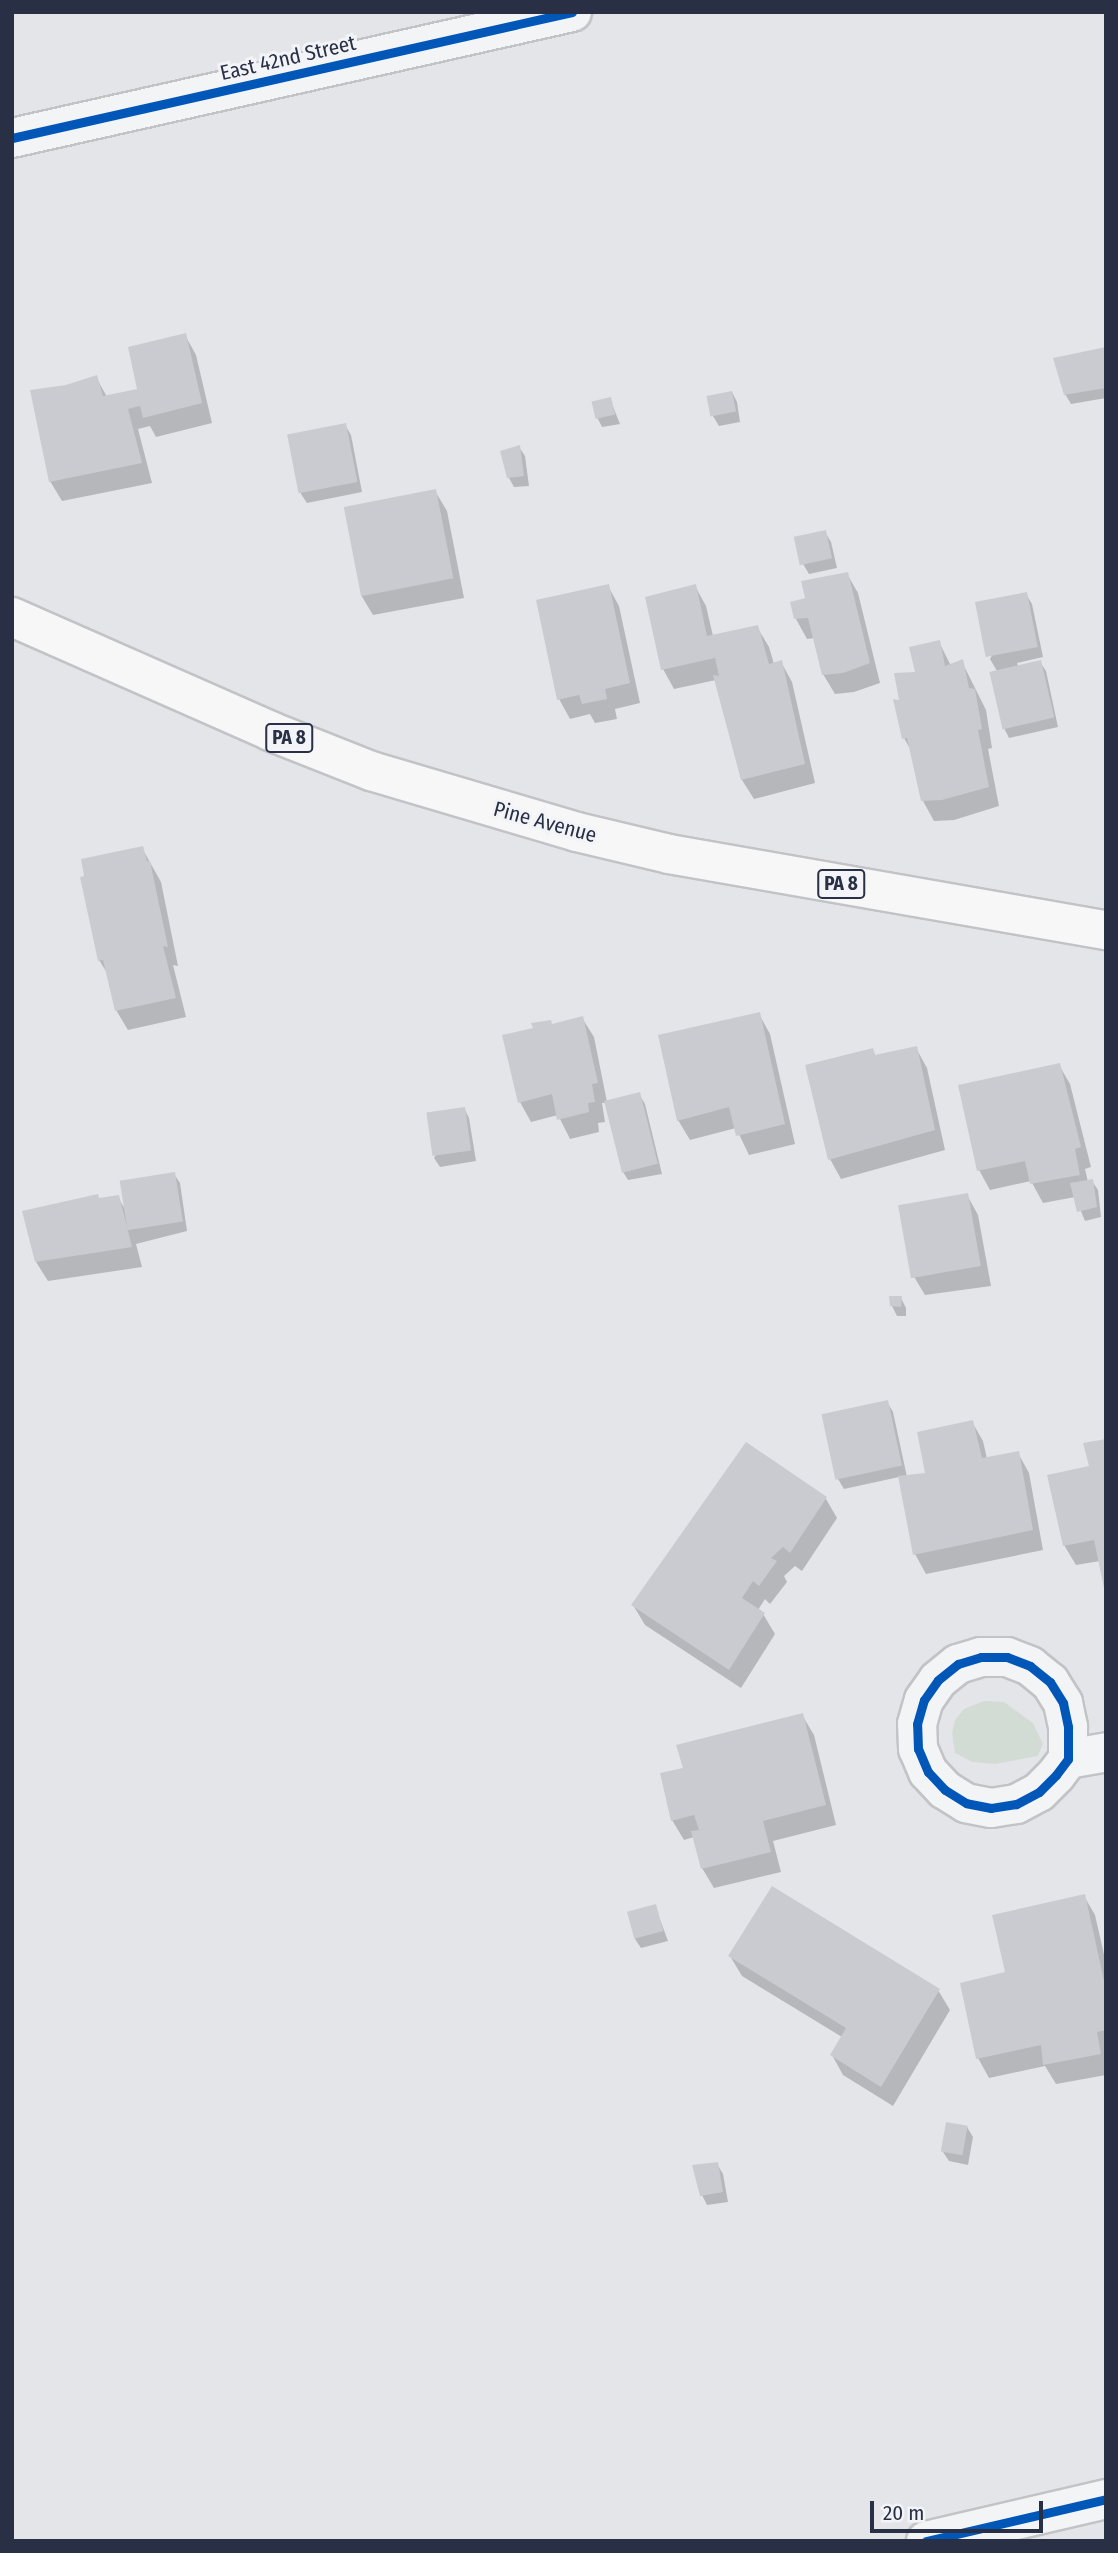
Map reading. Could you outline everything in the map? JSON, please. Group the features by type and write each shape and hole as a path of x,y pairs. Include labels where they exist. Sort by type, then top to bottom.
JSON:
{"main road":[{"name":"Pine Avenue","path":"12,617 270,731 371,771 553,825 669,854 1106,930"}],"street":[{"name":"East 42nd Street","path":"12,138 572,12"},
{"path":"1068,1759 1106,1752"},
{"path":"926,2541 1106,2499"}],"shaded area":[{"path":"984,1701 1004,1702 1033,1723 1043,1744 1038,1756 995,1764 972,1762 955,1753 952,1734 955,1720 964,1709"}],"building":[{"path":"186,333 202,403 143,418 140,406 128,409 142,463 49,482 30,390 66,385 97,375 103,396 137,389 128,347"},
{"path":"1106,347 1106,388 1064,395 1053,358"},
{"path":"732,391 736,412 710,417 706,396"},
{"path":"611,397 615,415 596,419 592,401"},
{"path":"346,423 357,482 299,493 287,434"},
{"path":"520,445 524,476 507,478 500,451"},
{"path":"436,489 453,578 361,596 344,507"},
{"path":"826,530 832,558 800,565 794,537"},
{"path":"848,572 870,663 843,673 822,675 808,618 794,619 790,602 805,598 801,581"},
{"path":"609,584 630,683 605,689 607,699 582,704 579,695 557,700 536,600"},
{"path":"696,584 707,636 758,625 769,664 782,660 805,764 741,780 713,675 719,676 715,658 661,670 645,597"},
{"path":"1027,592 1038,647 986,657 975,602"},
{"path":"940,640 945,666 963,659 969,688 975,689 982,729 978,730 989,787 942,800 921,801 907,738 902,739 893,699 899,700 894,673 915,672 909,647"},
{"path":"1041,660 1054,717 1003,729 989,672"},
{"path":"143,846 147,861 150,861 168,947 163,946 176,998 115,1011 103,960 98,961 80,877 84,876 81,859"},
{"path":"760,1012 785,1124 736,1136 729,1107 677,1121 658,1035"},
{"path":"583,1016 598,1083 592,1084 595,1102 588,1103 589,1112 557,1120 552,1094 518,1103 502,1035 533,1028 531,1023 551,1020 552,1024"},
{"path":"917,1046 935,1130 828,1160 805,1065 873,1048 875,1055"},
{"path":"1060,1063 1081,1147 1075,1149 1080,1175 1030,1184 1025,1161 977,1171 958,1085"},
{"path":"640,1092 658,1164 622,1173 604,1101"},
{"path":"465,1107 471,1151 433,1156 426,1112"},
{"path":"175,1172 183,1221 128,1230 120,1181"},
{"path":"1093,1179 1097,1207 1077,1212 1070,1183"},
{"path":"968,1193 981,1266 911,1278 898,1205"},
{"path":"98,1194 99,1198 119,1195 132,1247 35,1262 22,1211"},
{"path":"889,1296 902,1296 901,1307 890,1306"},
{"path":"888,1400 902,1466 835,1480 821,1414"},
{"path":"973,1420 982,1458 1019,1451 1033,1530 913,1555 898,1476 925,1473 917,1432"},
{"path":"1106,1439 1105,1593 1094,1540 1063,1546 1047,1475 1089,1466 1083,1443"},
{"path":"746,1442 827,1497 790,1553 783,1547 771,1558 777,1561 759,1586 753,1581 742,1598 765,1613 729,1670 631,1605"},
{"path":"803,1713 826,1805 763,1821 771,1852 701,1869 691,1831 699,1830 694,1815 671,1821 660,1773 683,1768 676,1745"},
{"path":"772,1886 940,1989 881,2087 830,2055 846,2028 728,1956"},
{"path":"1085,1894 1106,1990 1106,2030 1097,2032 1101,2054 1043,2065 1041,2045 976,2059 960,1983 1005,1972 992,1915"},
{"path":"656,1904 663,1931 634,1939 627,1912"},
{"path":"946,2122 968,2126 962,2155 941,2152"},
{"path":"718,2162 723,2192 700,2196 692,2165"}],"cycle path":[{"path":"12,138 572,12"},
{"path":"981,1657 1007,1657 1030,1666 1050,1682 1063,1703 1068,1727 1068,1759 1056,1775 1039,1792 1016,1804 991,1808 966,1803 945,1790 928,1772 918,1749 917,1724 924,1700 938,1680 958,1664 981,1657"},
{"path":"926,2541 1106,2499"}]}
